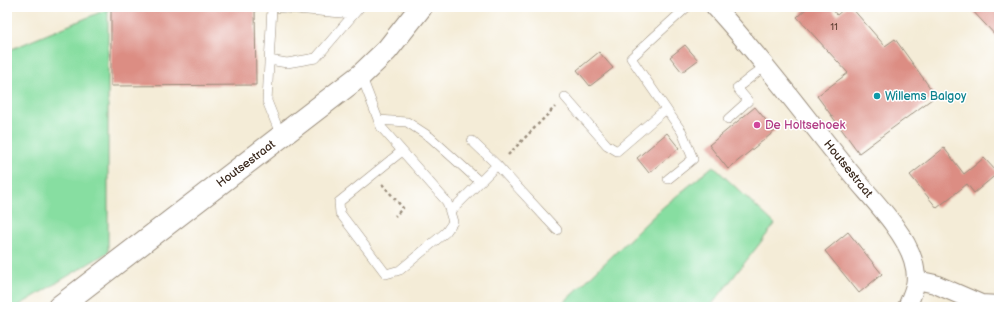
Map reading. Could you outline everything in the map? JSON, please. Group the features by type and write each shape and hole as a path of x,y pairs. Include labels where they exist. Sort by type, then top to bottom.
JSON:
{"street":[{"name":"Houtsestraat","path":"59,307 361,75 387,50 420,7"},
{"name":"Houtsestraat","path":"715,7 765,66 850,173 889,219 908,247 913,260 917,280 908,307"},
{"path":"917,280 935,284 981,304 999,305"}],"lane":[{"path":"282,137 267,101 273,7 356,11"},
{"path":"668,179 693,159 682,132 631,58 687,7"},
{"path":"269,60 287,63 316,58 356,11"},
{"path":"728,119 748,101 737,88 765,66"},
{"path":"361,75 381,127 402,150 447,202 452,222 446,232 400,270 386,274 340,213 339,202 402,150"},
{"path":"565,97 607,145 617,151 666,110"},
{"path":"378,120 407,122 430,137 480,182"},
{"path":"472,141 497,165 557,230"},
{"path":"450,212 497,165"}],"path":[{"path":"497,165 565,97"},
{"path":"373,174 403,208 395,216"}],"green space":[{"path":"108,9 108,252 18,306 7,307 7,51"},
{"path":"713,166 775,224 710,307 559,307 662,208"}],"building":[{"path":"111,7 255,7 256,85 111,86"},
{"name":"Willems Balgoy","path":"808,7 830,7 837,15 846,7 851,7 885,46 895,39 936,96 859,153 817,96 848,73 797,17"},
{"path":"969,7 999,7 999,39"},
{"path":"685,45 698,60 682,72 670,57"},
{"path":"599,52 613,68 590,86 577,70"},
{"path":"755,107 775,131 728,169 709,145"},
{"path":"667,133 679,148 649,173 637,158"},
{"path":"944,148 964,174 984,158 998,173 974,193 967,184 937,208 910,175"},
{"path":"848,232 882,274 859,293 825,251"}],"place":[{"name":"Willems Balgoy","path":"877,96"},
{"name":"De Holtsehoek","path":"757,125"}]}
